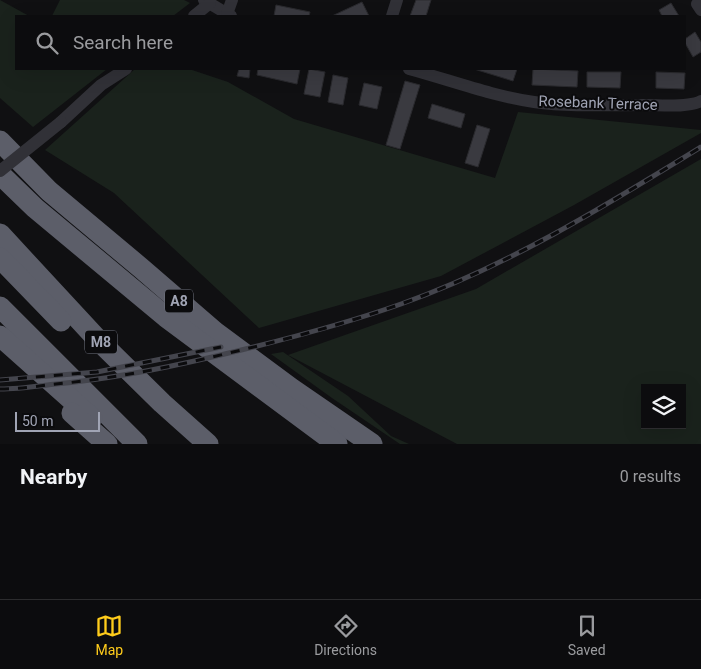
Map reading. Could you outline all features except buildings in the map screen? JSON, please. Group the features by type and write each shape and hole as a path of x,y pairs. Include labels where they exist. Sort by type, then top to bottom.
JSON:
{"highway":[{"name":"A8","path":"0,141 49,191 215,332 292,389 372,444"},
{"name":"A8","path":"0,172 35,208 166,316 337,444"},
{"name":"M8","path":"0,234 99,341 208,444"},
{"name":"M8","path":"0,258 79,340 191,444"},
{"path":"0,307 137,444"},
{"path":"0,336 122,444"},
{"path":"0,346 48,393 107,444"}],"street":[{"path":"195,15 207,2 229,15 232,0"},
{"path":"392,15 397,0"},
{"path":"0,172 61,122 101,85 124,70"},
{"name":"Rosebank Terrace","path":"412,70 503,96 535,102 576,105 700,104"}],"shaded area":[{"path":"0,0 27,15 15,15 15,70 106,70 33,127 0,98"},
{"path":"60,0 184,0 190,3 174,15 52,15"},
{"path":"134,70 192,70 228,82 294,119 495,178 518,112 701,130 701,133 574,205 441,276 259,328 114,193 45,150"},
{"path":"701,159 701,444 457,444 288,355 476,289"},
{"path":"283,352 348,396 391,436 409,444 400,444 271,354"}],"railway":[{"path":"0,389 96,379 174,366 307,333 401,304 441,289 518,253 592,213 701,147"},
{"path":"0,380 97,372 221,347"}]}
